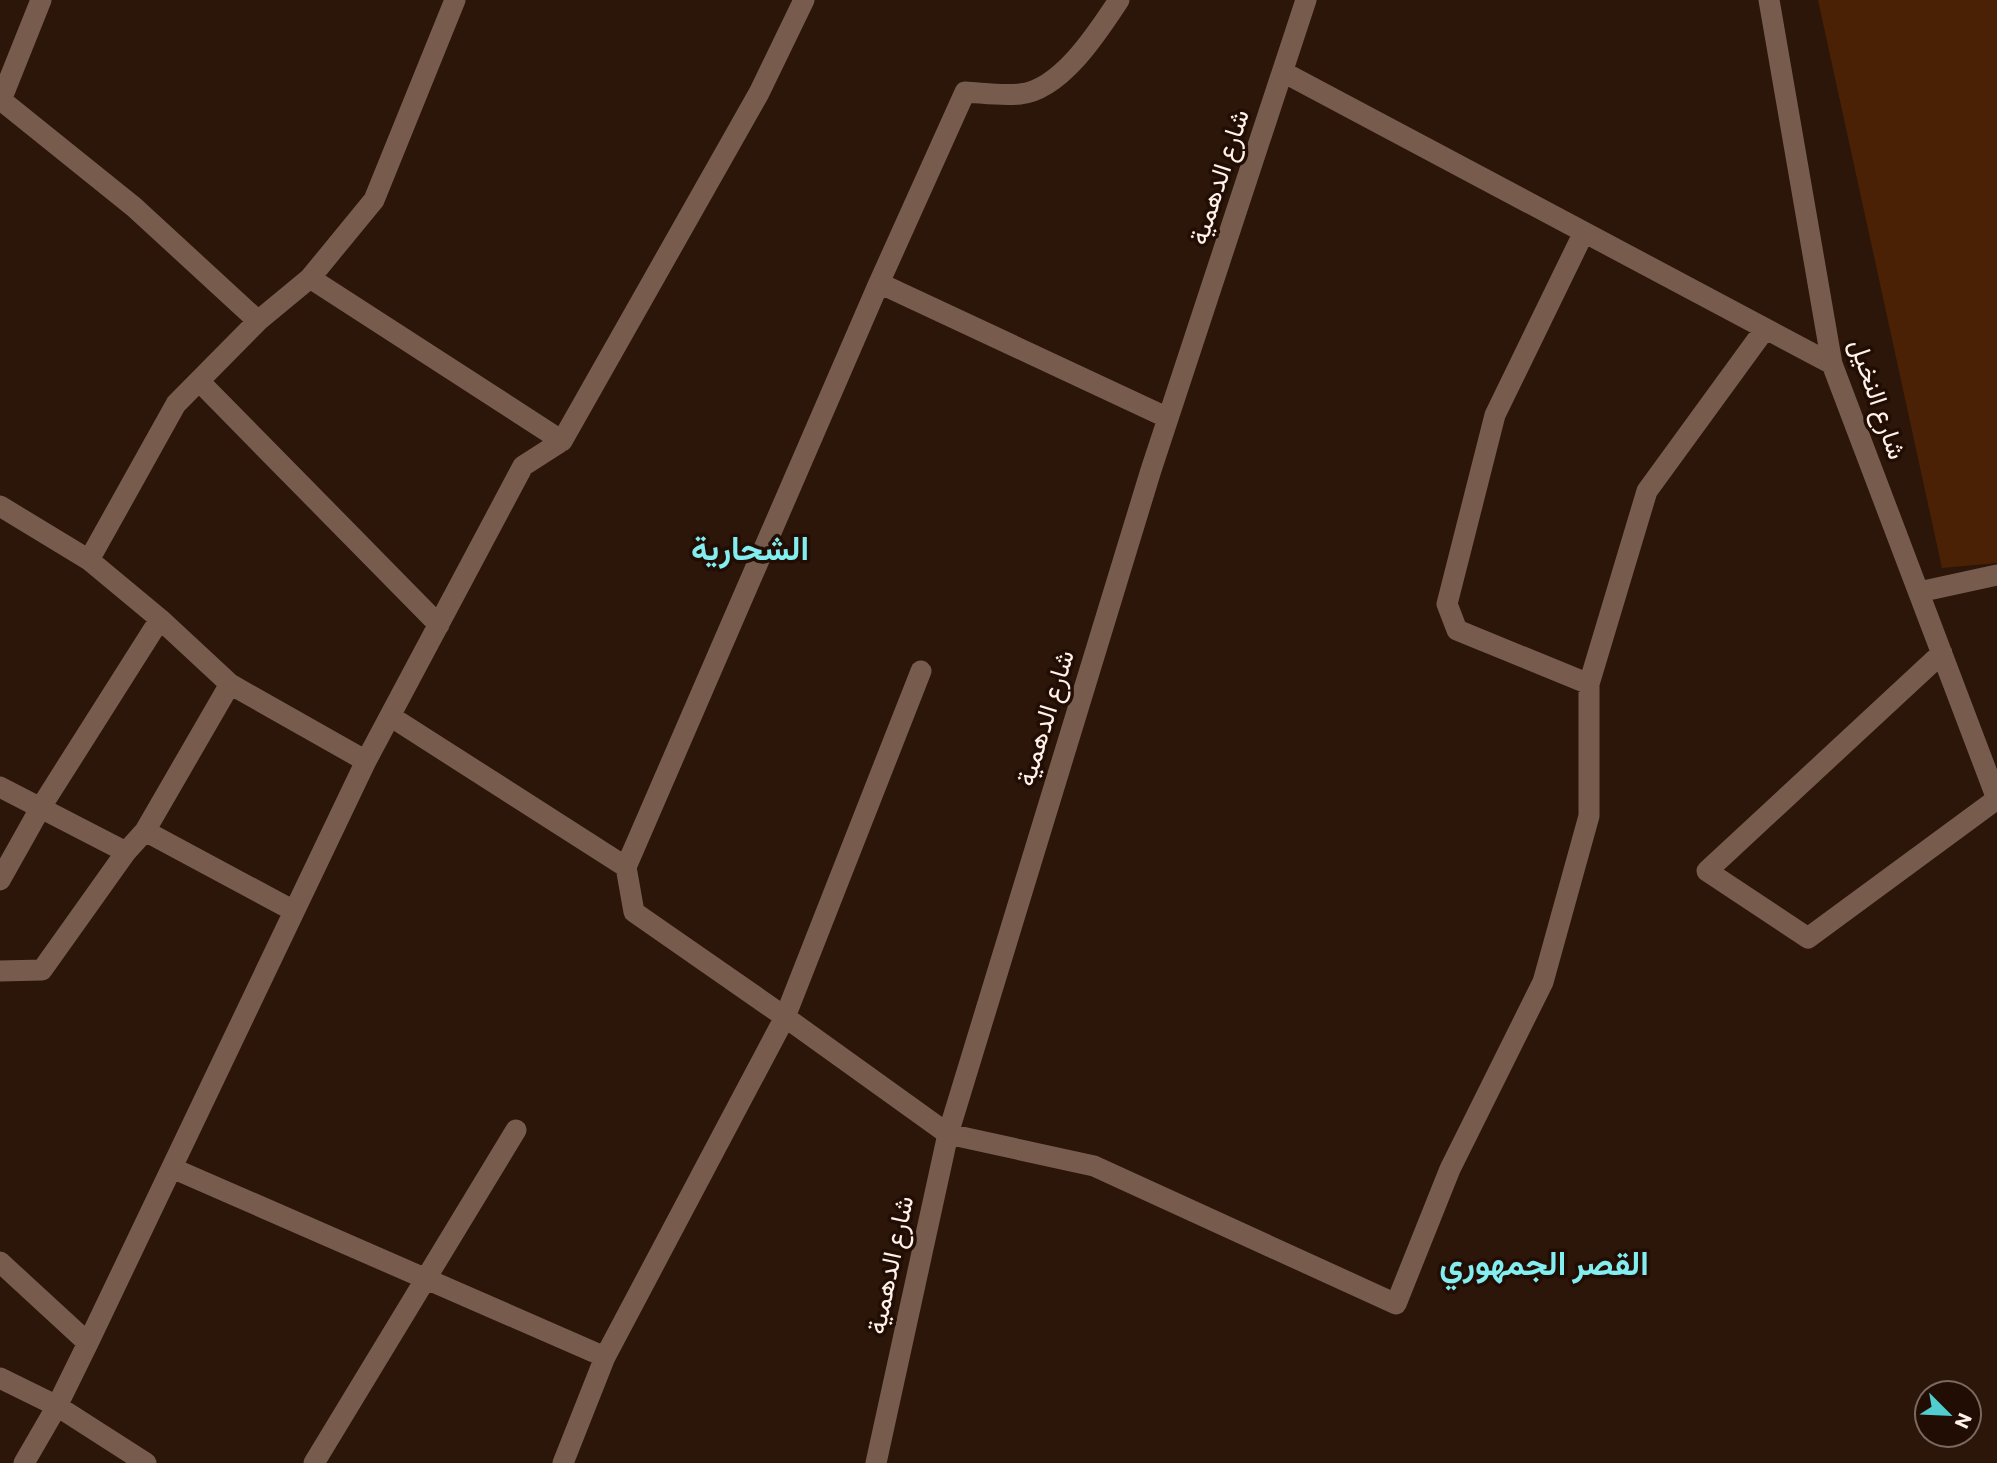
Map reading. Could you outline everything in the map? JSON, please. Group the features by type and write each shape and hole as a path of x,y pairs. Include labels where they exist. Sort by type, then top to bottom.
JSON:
{"street":[{"path":"41,0 8,59 1,100 134,207 258,321"},
{"path":"89,560 176,404 258,321 310,278 374,200 455,0"},
{"path":"24,1463 57,1406 88,1343 366,761 523,466 562,442 759,93 804,0"},
{"path":"1119,0 1104,24 1057,79 1021,94 965,92 879,283 626,867 634,912 947,1134 1094,1166 1396,1304 1450,1169 1543,982 1589,816 1589,684 1647,491 1765,329"},
{"name":"شارع الدهمية","path":"876,1463 947,1134 1168,418 1307,0"},
{"name":"شارع النخيل","path":"1769,0 1832,365 1997,799"},
{"path":"1283,72 1832,365"},
{"path":"1584,232 1496,415 1447,604 1457,630 1589,684"},
{"path":"310,278 562,442"},
{"path":"879,283 1168,418"},
{"path":"199,381 439,625"},
{"path":"0,506 89,560 160,619 230,684 366,761"},
{"path":"1919,592 1997,575"},
{"path":"0,880 41,807 160,619"},
{"path":"1942,653 1707,871 1808,938 1997,799"},
{"path":"564,1463 605,1357 785,1017 921,671"},
{"path":"0,971 42,970 126,852 145,831 230,684"},
{"path":"390,716 626,867"},
{"path":"0,788 126,852"},
{"path":"145,831 294,911"},
{"path":"314,1463 516,1130"},
{"path":"172,1168 605,1357"},
{"path":"0,1262 88,1343"},
{"path":"0,1378 57,1406 146,1463"}],"shaded area":[{"path":"1818,0 1997,0 1997,563 1942,568"}],"district":[{"name":"الشحارية","path":"750,548"},
{"name":"القصر الجمهوري","path":"1544,1263"}]}
